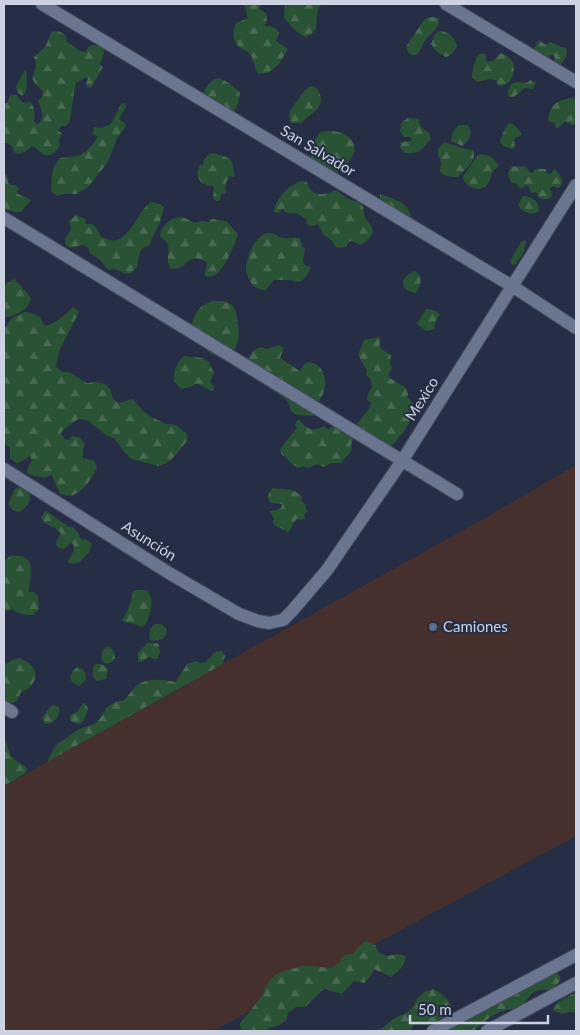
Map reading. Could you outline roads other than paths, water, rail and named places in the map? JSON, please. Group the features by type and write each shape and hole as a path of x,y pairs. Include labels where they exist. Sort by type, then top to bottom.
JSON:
{"street":[{"name":"San Salvador","path":"42,4 512,286 576,328"},
{"path":"446,4 576,82"},
{"name":"Mexico","path":"283,620 327,570 402,461 576,185"},
{"path":"4,218 456,494"},
{"name":"Asunción","path":"4,469 168,572 239,614 269,623 283,620"},
{"path":"433,1031 576,956"},
{"path":"486,1031 576,983"}],"place":[{"name":"Camiones","path":"433,627"}]}
